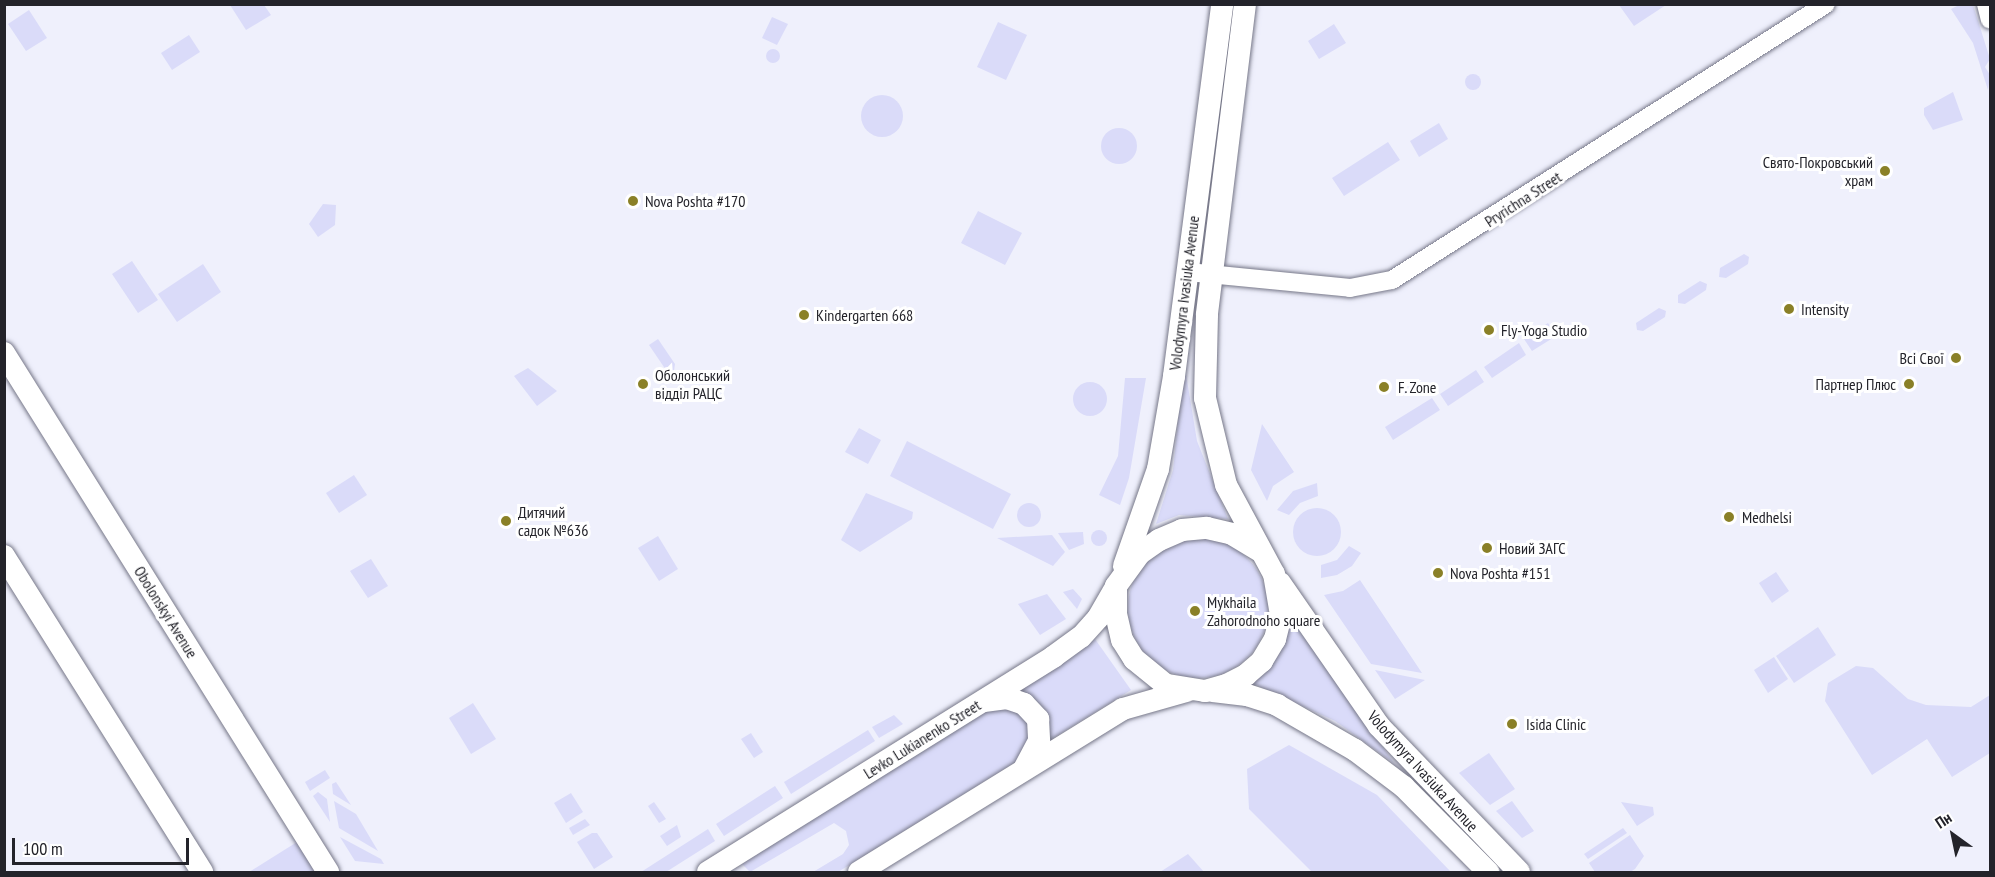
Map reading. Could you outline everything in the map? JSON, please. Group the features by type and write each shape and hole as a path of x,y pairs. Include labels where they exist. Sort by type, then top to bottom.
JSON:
{"main road":[{"name":"Volodymyra Ivasiuka Avenue","path":"1119,580 1158,469 1188,272 1222,4"},
{"name":"Volodymyra Ivasiuka Avenue","path":"1245,4 1212,274 1204,357 1205,398 1226,485 1259,550"},
{"name":"Obolonskyi Avenue","path":"4,352 328,873"},
{"path":"859,873 1123,709 1197,690 1246,675 1262,661 1275,639 1281,615 1274,574 1259,550 1232,534 1207,528 1182,530 1159,540 1119,580 1116,614 1122,640 1134,659 1166,685 1197,690"},
{"path":"4,556 195,869"},
{"name":"Volodymyra Ivasiuka Avenue","path":"1274,574 1379,726 1519,873"},
{"name":"Levko Lukianenko Street","path":"708,873 1081,637 1098,618 1119,580"},
{"name":"Volodymyra Ivasiuka Avenue","path":"1197,690 1247,695 1277,705 1355,750 1404,787 1488,873"},
{"path":"981,702 1007,698 1024,704 1038,719 1039,741 1023,770"}],"street":[{"name":"Pryrichna Street","path":"1188,272 1350,288 1392,280 1826,4"},
{"path":"1986,4 1990,20"}],"shaded area":[{"path":"1961,4 1973,5 1990,59 1985,67 1990,75 1988,90 1973,43 1951,9"},
{"path":"230,5 264,5 271,15 246,30"},
{"path":"1619,5 1666,5 1634,26"},
{"path":"29,10 47,38 26,51 8,24"},
{"path":"772,17 788,24 777,45 762,38"},
{"path":"998,22 1027,35 1006,80 977,67"},
{"path":"1334,24 1346,43 1319,59 1308,41"},
{"path":"189,35 200,52 172,70 161,53"},
{"path":"773,49 778,51 780,56 778,61 773,63 768,61 766,56 768,51"},
{"path":"1473,74 1481,82 1473,90 1465,82"},
{"path":"1953,92 1963,120 1933,130 1924,115 1924,108"},
{"path":"882,95 890,96 897,101 902,108 902,124 897,131 890,136 882,137 874,136 867,131 862,124 861,116 862,108 867,101 874,96"},
{"path":"1439,123 1448,139 1419,157 1410,141"},
{"path":"1119,128 1132,133 1137,146 1132,159 1119,164 1106,159 1101,146 1106,133"},
{"path":"1388,142 1400,160 1344,196 1332,178"},
{"path":"323,204 336,205 335,225 318,237 309,224"},
{"path":"978,211 1022,233 1005,265 961,243"},
{"path":"1744,254 1749,257 1748,264 1726,278 1719,277 1720,268"},
{"path":"132,261 158,300 138,313 112,274"},
{"path":"203,264 221,292 177,322 158,294"},
{"path":"1700,281 1707,284 1706,290 1685,304 1678,303 1678,295"},
{"path":"1659,308 1666,311 1665,317 1643,331 1637,330 1636,323"},
{"path":"1548,323 1556,336 1532,351 1524,339"},
{"path":"658,339 675,364 674,371 668,373 649,345"},
{"path":"1519,343 1526,355 1492,378 1484,367"},
{"path":"1184,362 1197,441 1228,519 1179,515 1156,524 1173,470"},
{"path":"528,368 557,391 537,406 514,376"},
{"path":"1476,370 1484,382 1448,406 1440,394"},
{"path":"1125,378 1146,378 1129,478 1120,505 1099,495 1118,456"},
{"path":"1090,382 1102,387 1107,399 1102,411 1090,416 1078,411 1073,399 1078,387"},
{"path":"1432,398 1440,410 1393,440 1385,427"},
{"path":"1262,424 1294,472 1273,486 1267,501 1251,470"},
{"path":"859,428 881,440 868,464 845,452"},
{"path":"907,441 1011,494 993,529 890,476"},
{"path":"354,475 367,495 339,513 326,493"},
{"path":"1317,483 1318,496 1300,503 1289,515 1277,510 1293,491"},
{"path":"866,493 913,512 912,519 860,552 841,540"},
{"path":"1029,503 1037,507 1041,515 1037,523 1029,527 1021,523 1017,515 1021,507"},
{"path":"1312,508 1322,508 1334,515 1341,527 1341,537 1334,549 1322,556 1312,556 1297,545 1293,537 1293,527 1304,512"},
{"path":"1096,530 1102,530 1107,538 1105,544 1096,546 1091,541 1091,535"},
{"path":"1083,532 1084,544 1069,550 1058,533"},
{"path":"1052,535 1065,552 1053,566 997,538"},
{"path":"658,536 678,569 659,581 638,548"},
{"path":"1198,538 1225,543 1247,559 1263,581 1268,608 1263,635 1247,657 1225,673 1198,678 1171,673 1149,657 1133,635 1128,608 1133,581 1149,559 1171,543"},
{"path":"1349,546 1361,553 1352,566 1337,575 1321,578 1321,565 1337,560"},
{"path":"371,559 388,586 368,598 350,571"},
{"path":"1776,572 1789,591 1772,603 1759,583"},
{"path":"1360,580 1422,673 1371,664 1324,595 1343,591"},
{"path":"1073,589 1082,599 1077,609 1063,592"},
{"path":"1047,594 1066,619 1040,635 1018,604"},
{"path":"1291,619 1394,763 1335,721 1252,683"},
{"path":"1818,627 1836,655 1794,683 1776,656"},
{"path":"1095,639 1131,690 1045,743 1013,693"},
{"path":"1774,657 1788,679 1768,693 1754,670"},
{"path":"1856,666 1873,668 1908,699 1926,705 1971,707 1990,695 1990,753 1952,777 1927,739 1872,775 1825,701 1828,683"},
{"path":"1375,670 1425,680 1395,699"},
{"path":"473,703 496,739 471,754 449,718"},
{"path":"1011,704 1034,724 1025,756 838,872 813,872 843,854 849,845 846,831 834,823 750,872 742,864 985,710"},
{"path":"894,715 903,724 879,738 872,727"},
{"path":"868,730 875,741 791,794 784,782"},
{"path":"751,733 763,752 754,758 741,739"},
{"path":"1289,745 1377,795 1451,872 1312,872 1249,809 1247,769"},
{"path":"1489,753 1515,789 1490,805 1459,773"},
{"path":"325,770 330,778 310,791 305,782"},
{"path":"336,782 351,805 333,794 332,784"},
{"path":"775,786 783,798 724,836 716,824"},
{"path":"318,792 327,799 330,822 313,796"},
{"path":"571,793 583,812 566,823 554,803"},
{"path":"334,801 356,814 378,851 339,828"},
{"path":"1512,801 1534,831 1522,838 1496,811"},
{"path":"654,802 666,819 659,823 648,806"},
{"path":"1621,802 1653,807 1654,815 1637,826"},
{"path":"585,819 590,825 573,835 569,828"},
{"path":"677,825 681,837 667,846 660,836"},
{"path":"1623,828 1627,833 1588,859 1584,854"},
{"path":"708,829 715,841 666,872 641,872"},
{"path":"592,833 597,833 613,857 594,869 577,842"},
{"path":"1630,835 1644,856 1635,869 1630,872 1595,872 1589,863"},
{"path":"340,837 381,859 384,864 355,861"},
{"path":"297,842 316,872 249,872"},
{"path":"1188,854 1204,872 1160,872"}],"place":[{"name":"Свято-Покровський храм","path":"1885,171"},
{"name":"Nova Poshta #170","path":"633,201"},
{"name":"Intensity","path":"1789,309"},
{"name":"Kindergarten 668","path":"804,315"},
{"name":"Fly-Yoga Studio","path":"1489,330"},
{"name":"Всі Свої","path":"1956,358"},
{"name":"Оболонський відділ РАЦС","path":"643,384"},
{"name":"Партнер Плюс","path":"1909,384"},
{"name":"F. Zone","path":"1384,387"},
{"name":"Medhelsi","path":"1729,517"},
{"name":"Дитячий садок №636","path":"506,521"},
{"name":"Новий ЗАГС","path":"1487,548"},
{"name":"Nova Poshta #151","path":"1438,573"},
{"name":"Mykhaila Zahorodnoho square","path":"1195,611"},
{"name":"Isida Clinic","path":"1512,724"}]}
